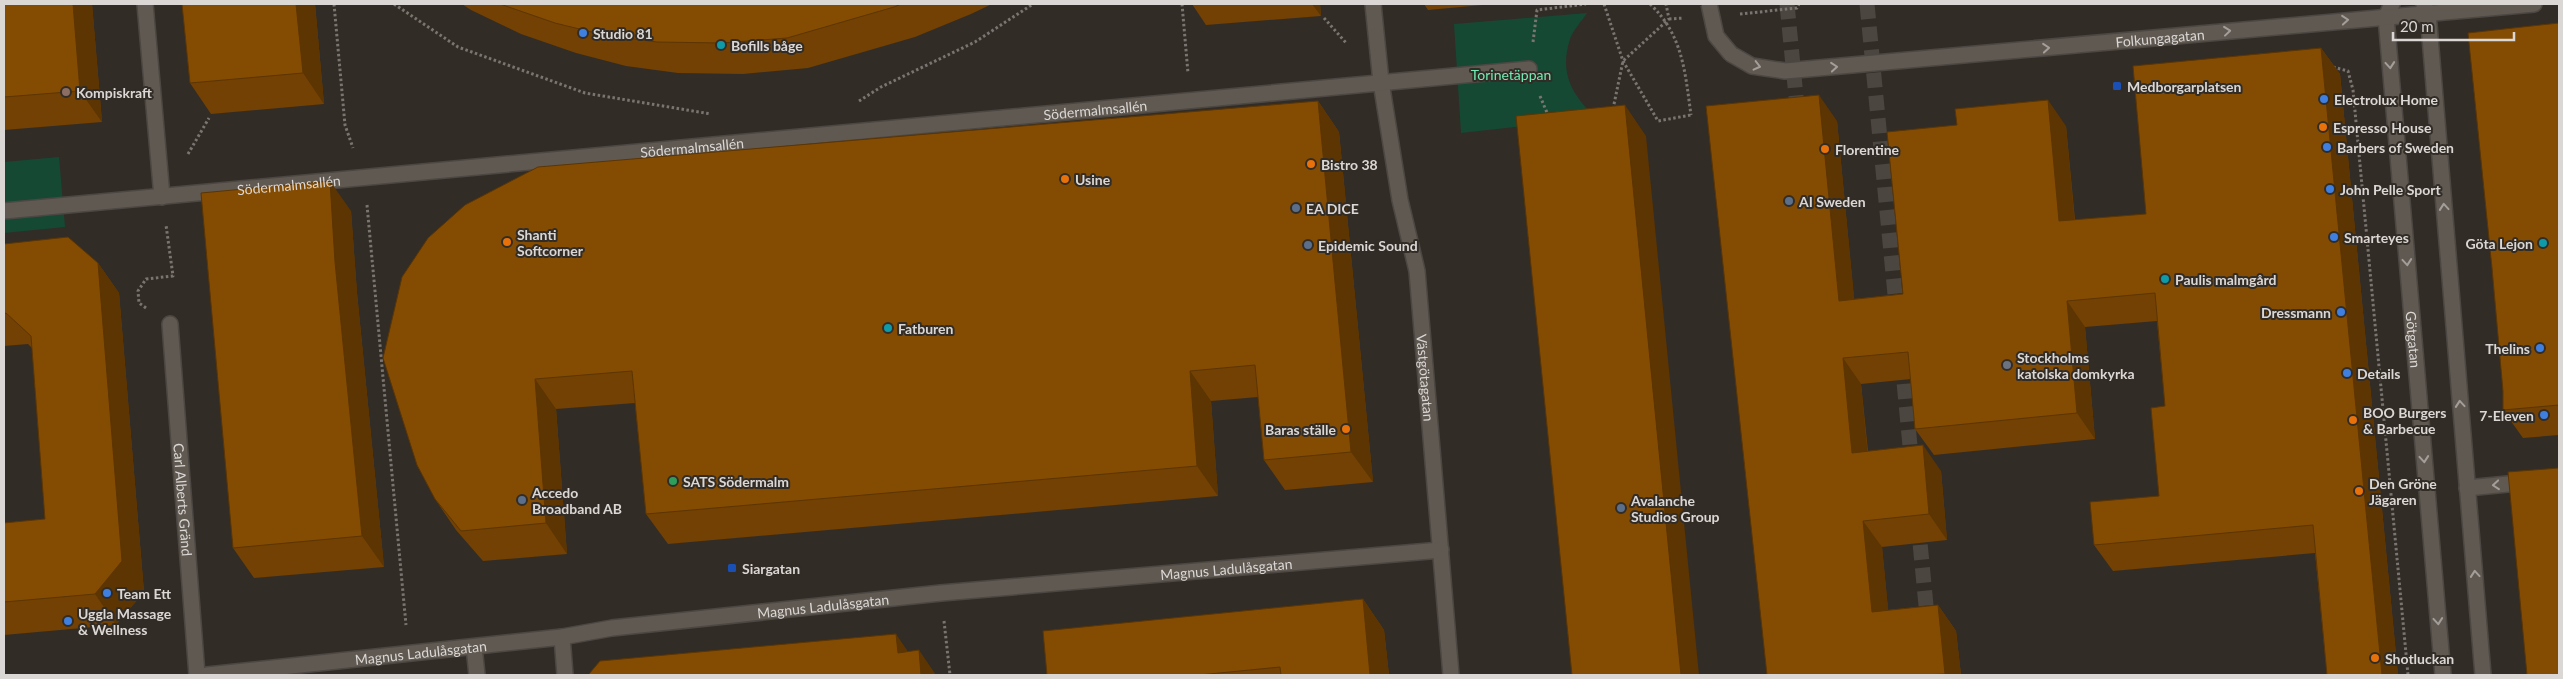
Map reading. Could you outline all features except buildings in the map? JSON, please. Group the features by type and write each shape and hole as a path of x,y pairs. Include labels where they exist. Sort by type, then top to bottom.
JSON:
{"street":[{"name":"Västgötagatan","path":"1372,4 1381,82 1400,200 1417,271 1451,675"},
{"name":"Folkungagatan","path":"1709,4 1716,36 1731,54 1752,66 1785,72 2389,10 2534,4"},
{"path":"2426,8 2483,675"},
{"name":"Götgatan","path":"2389,10 2443,675"},
{"path":"146,11 162,196"},
{"name":"Södermalmsallén","path":"4,210 1529,68"},
{"name":"Carl Alberts Gränd","path":"170,324 197,675"},
{"path":"2467,488 2559,479"},
{"name":"Magnus Ladulåsgatan","path":"207,675 410,655 562,637 612,628 941,593 1441,550"},
{"path":"562,637 566,675"},
{"path":"474,647 477,675"}],"path":[{"path":"334,4 345,126 364,176 410,655"},
{"path":"394,4 458,47 585,93 716,115"},
{"path":"858,102 881,87 975,42 1033,4"},
{"path":"1182,4 1191,100"},
{"path":"1537,10 1586,4"},
{"path":"1604,4 1623,62 1658,121 1691,115 1684,61 1666,18 1650,4"},
{"path":"1612,112 1623,62 1669,19 1666,4"},
{"path":"1737,14 1797,8 1799,4"},
{"path":"2330,67 2348,71 2353,90 2408,675"},
{"path":"138,291 146,279 173,276 171,253"},
{"path":"941,593 950,675"}],"green space":[{"name":"Torinetäppan","path":"1587,13 1571,36 1566,62 1567,73 1574,92 1596,118 1461,133 1454,24"},
{"path":"59,157 65,227 4,233 4,162"}],"tunnel":[{"path":"1787,4 1798,117"},
{"path":"1867,4 1897,315"},
{"path":"1902,361 1912,467"},
{"path":"1918,522 1928,626"}],"place":[{"name":"Studio 81","path":"583,33"},
{"name":"Bofills båge","path":"721,45"},
{"name":"Medborgarplatsen","path":"2117,86"},
{"name":"Kompiskraft","path":"66,92"},
{"name":"Electrolux Home","path":"2324,99"},
{"name":"Espresso House","path":"2323,127"},
{"name":"Barbers of Sweden","path":"2327,147"},
{"name":"Florentine","path":"1825,149"},
{"name":"Bistro 38","path":"1311,164"},
{"name":"Usine","path":"1065,179"},
{"name":"John Pelle Sport","path":"2330,189"},
{"name":"AI Sweden","path":"1789,201"},
{"name":"EA DICE","path":"1296,208"},
{"name":"Smarteyes","path":"2334,237"},
{"name":"Shanti Softcorner","path":"507,242"},
{"name":"Göta Lejon","path":"2543,243"},
{"name":"Epidemic Sound","path":"1308,245"},
{"name":"Paulis malmgård","path":"2165,279"},
{"name":"Dressmann","path":"2341,312"},
{"name":"Fatburen","path":"888,328"},
{"name":"Thelins","path":"2540,348"},
{"name":"Stockholms katolska domkyrka","path":"2007,365"},
{"name":"Details","path":"2347,373"},
{"name":"7-Eleven","path":"2544,415"},
{"name":"BOO Burgers & Barbecue","path":"2353,420"},
{"name":"Baras ställe","path":"1346,429"},
{"name":"SATS Södermalm","path":"673,481"},
{"name":"Den Gröne Jägaren","path":"2359,491"},
{"name":"Accedo Broadband AB","path":"522,500"},
{"name":"Avalanche Studios Group","path":"1621,508"},
{"name":"Siargatan","path":"732,568"},
{"name":"Team Ett","path":"107,593"},
{"name":"Uggla Massage & Wellness","path":"68,621"},
{"name":"Shotluckan","path":"2375,658"}]}
